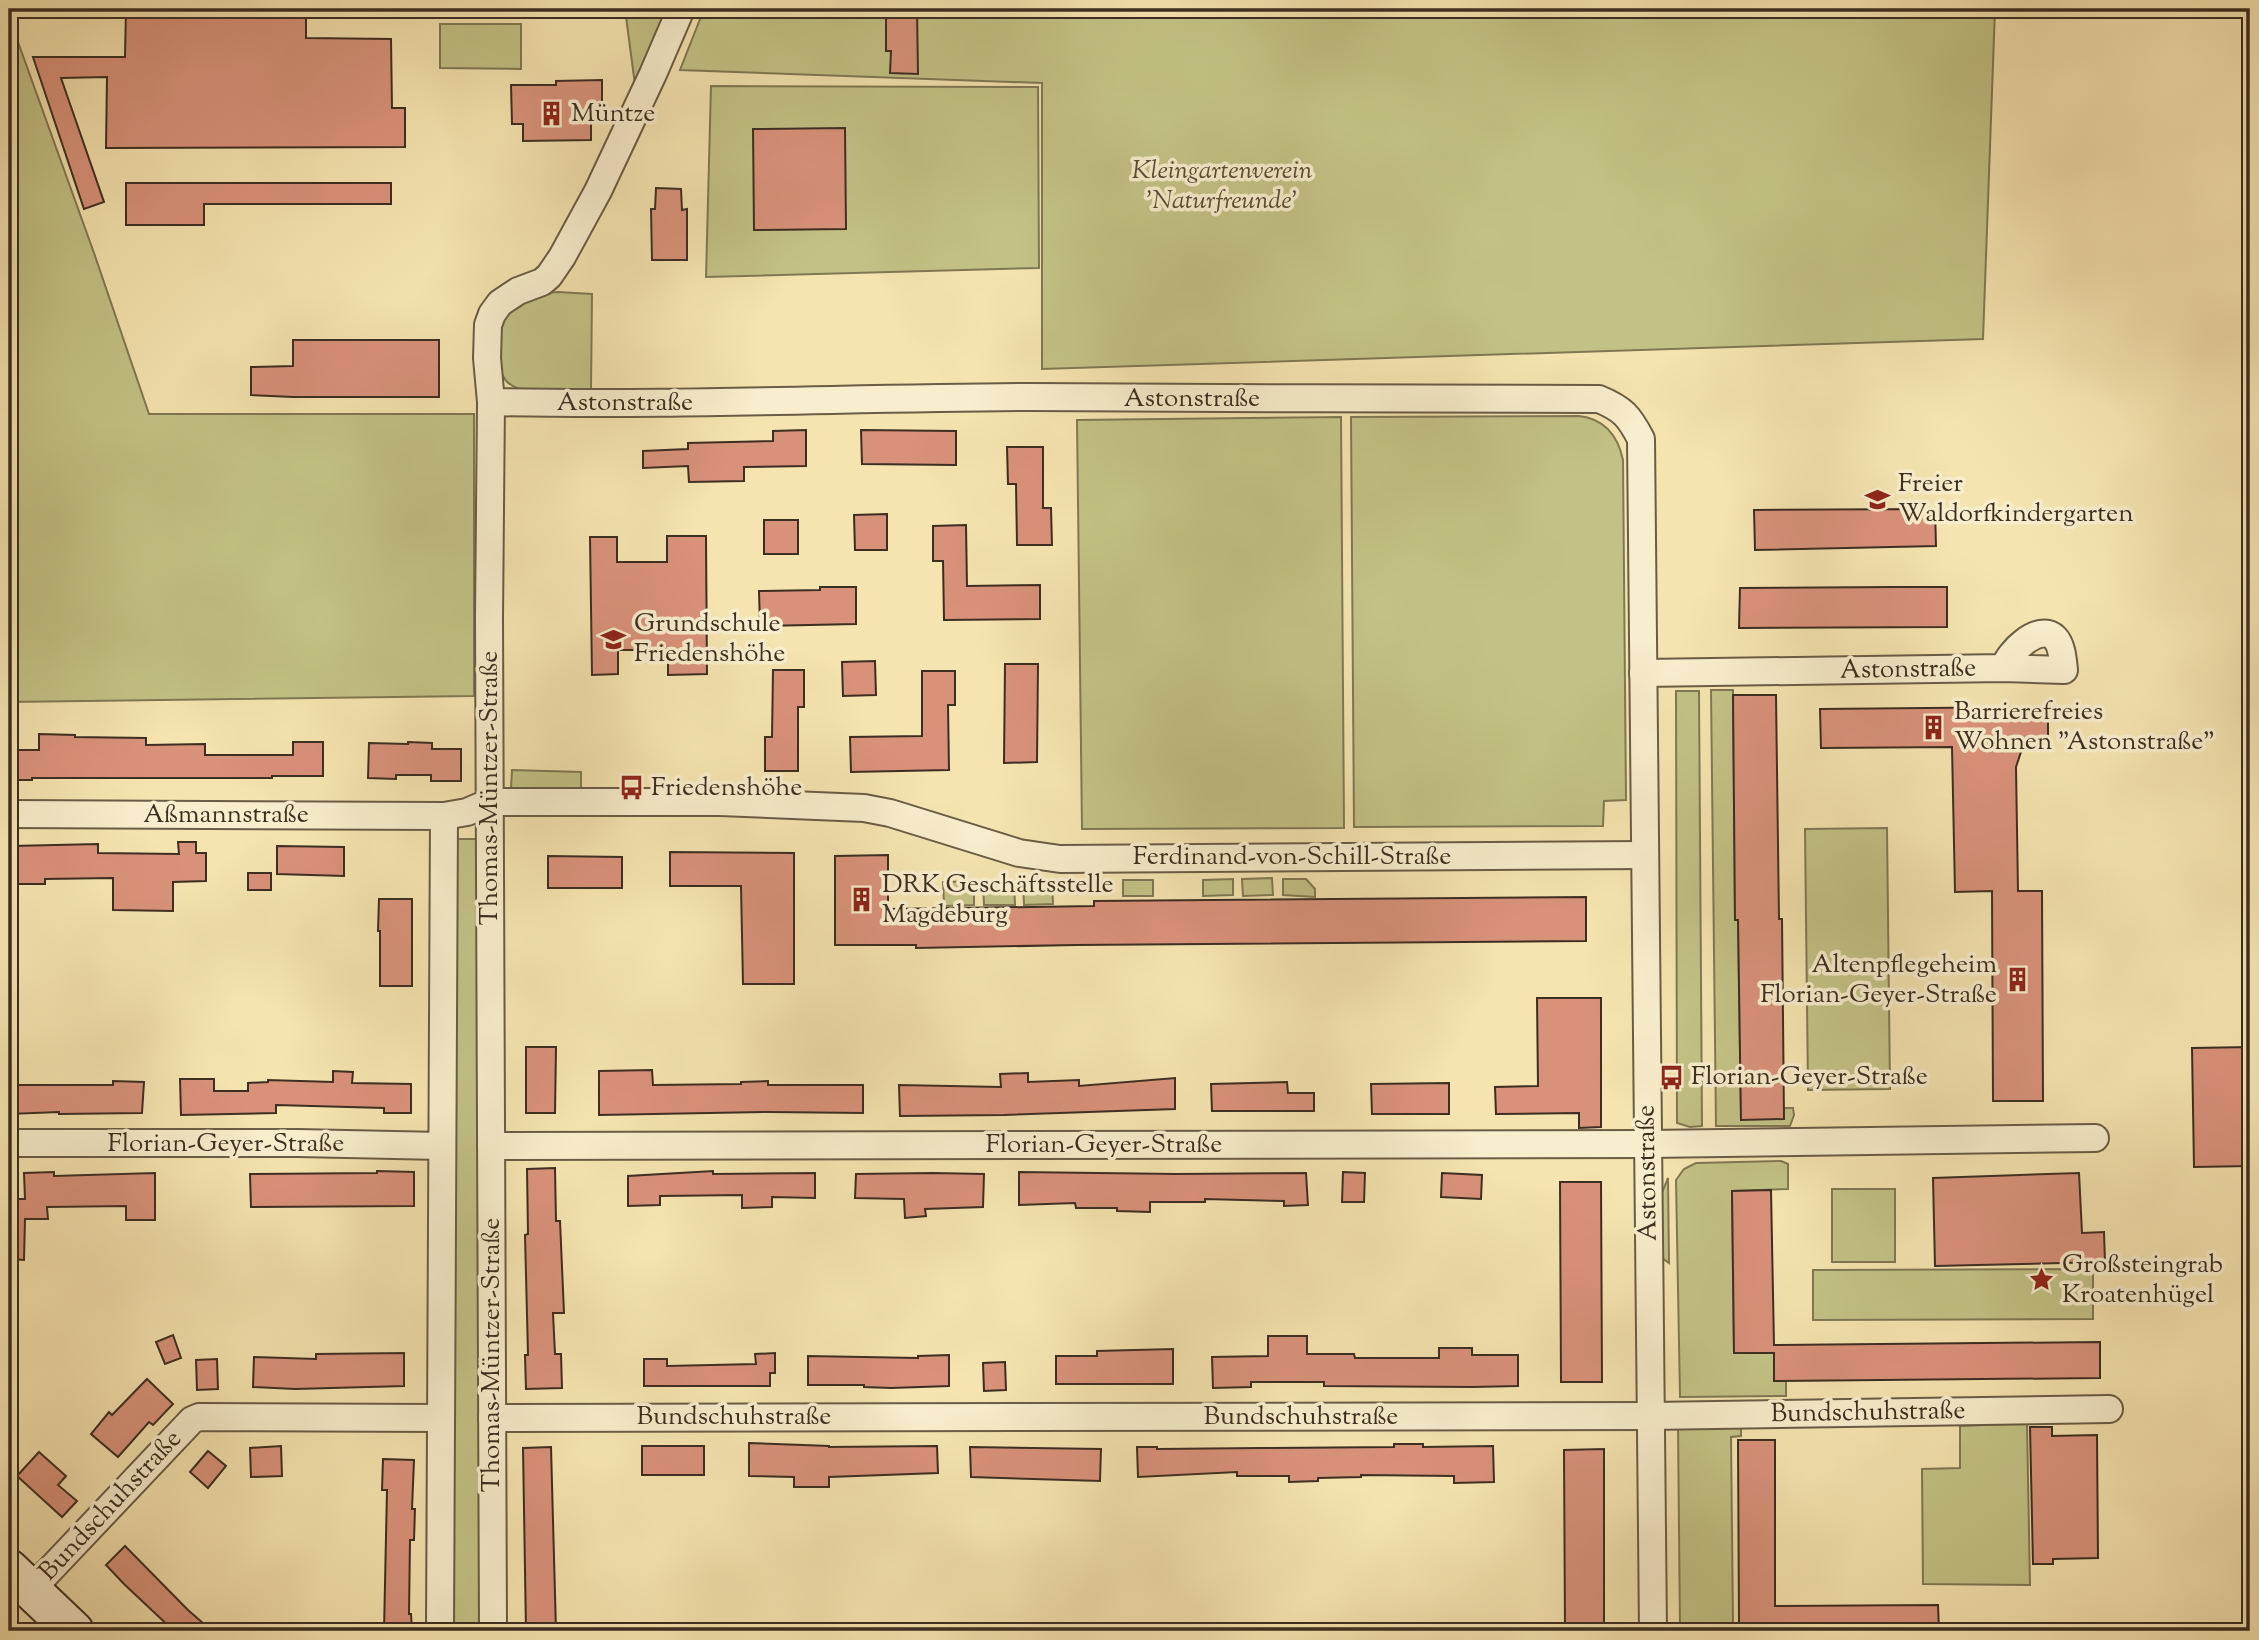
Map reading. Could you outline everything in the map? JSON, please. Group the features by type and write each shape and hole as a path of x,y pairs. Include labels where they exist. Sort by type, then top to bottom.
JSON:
{"main road":[{"path":"20,1580 74,1631"}],"street":[{"name":"Thomas-Müntzer-Straße","path":"493,1631 491,402 487,335 492,314 508,297 541,282 549,276 562,257 598,191 681,9"},
{"name":"Astonstraße","path":"491,402 621,404 1030,397 1599,399 1619,407 1631,420 1641,439 1653,1631"},
{"name":"Astonstraße","path":"1643,673 2004,668"},
{"name":"Ferdinand-von-Schill-Straße","path":"444,816 467,812 490,802 708,802 864,807 1018,853 1060,859 1645,855"},
{"name":"Aßmannstraße","path":"9,814 444,816"},
{"name":"Thomas-Müntzer-Straße","path":"440,1631 444,816"},
{"name":"Florian-Geyer-Straße","path":"491,1146 1648,1144 2095,1138"},
{"name":"Florian-Geyer-Straße","path":"9,1143 442,1146"},
{"name":"Bundschuhstraße","path":"492,1418 1651,1416 2109,1409"},
{"name":"Bundschuhstraße","path":"20,1580 192,1420 199,1417 441,1418"}],"green space":[{"path":"625,9 667,9 635,85"},
{"name":"Kleingartenverein 'Naturfreunde'","path":"704,9 1995,9 1983,339 1042,369 1042,83 680,70"},
{"path":"9,17 149,414 474,414 474,696 9,702"},
{"path":"440,24 521,24 521,69 440,68"},
{"path":"711,86 1038,87 1039,268 706,277"},
{"path":"531,294 592,294 591,391 543,393 518,389 509,384 501,370 500,334 504,310"},
{"path":"1579,416 1596,421 1609,430 1618,443 1623,460 1626,800 1604,801 1603,826 1354,827 1351,417"},
{"path":"1341,417 1344,828 1082,829 1077,420"},
{"path":"1711,690 1733,690 1735,920 1738,920 1741,1119 1784,1119 1784,1108 1793,1108 1794,1115 1790,1126 1716,1126"},
{"path":"1676,691 1699,691 1702,1126 1690,1127 1677,1123"},
{"path":"512,770 581,772 581,793 520,791 511,788"},
{"path":"1887,828 1890,1089 1808,1090 1805,829"},
{"path":"451,839 483,839 481,1631 450,1631"},
{"path":"1272,878 1273,895 1243,896 1242,879"},
{"path":"1233,879 1233,895 1203,896 1203,880"},
{"path":"1283,879 1306,879 1315,889 1315,897 1283,895"},
{"path":"1052,880 1053,904 1024,905 1023,881"},
{"path":"1123,880 1153,880 1153,896 1123,896"},
{"path":"974,881 974,905 944,906 943,882"},
{"path":"1014,881 1015,905 984,905 983,882"},
{"path":"1781,1161 1788,1164 1788,1189 1732,1191 1734,1353 1774,1353 1774,1380 1786,1381 1786,1396 1680,1397 1676,1180 1684,1169 1696,1163"},
{"path":"1668,1178 1669,1263 1662,1258 1661,1195"},
{"path":"1832,1189 1895,1189 1895,1262 1832,1262"},
{"path":"2093,1269 2093,1319 1813,1320 1813,1270"},
{"path":"2027,1423 2030,1585 1923,1584 1922,1469 1960,1468 1960,1426"},
{"path":"1678,1425 1741,1425 1741,1436 1731,1437 1733,1624 1775,1624 1775,1631 1680,1631"}],"building":[{"path":"126,9 306,9 306,38 391,39 392,108 405,108 405,147 106,148 107,77 61,78 104,202 84,209 33,57 125,57"},
{"path":"886,9 917,9 918,74 890,73 891,51 886,51"},
{"name":"Müntze","path":"602,80 602,103 591,103 591,140 523,141 523,124 512,124 511,85 556,85 556,81"},
{"path":"845,128 846,229 754,230 753,129"},
{"path":"126,183 391,183 391,204 204,204 204,225 126,225"},
{"path":"656,188 681,189 682,210 687,209 687,260 652,260 651,209 655,209"},
{"path":"293,340 439,340 439,397 251,395 251,367 293,366"},
{"path":"806,430 806,466 744,467 744,481 689,482 688,466 643,468 643,451 688,449 688,443 773,441 773,431"},
{"path":"861,430 956,431 956,465 862,464"},
{"path":"1007,447 1043,447 1043,508 1051,508 1052,545 1017,545 1016,484 1008,484"},
{"path":"1935,509 1936,546 1755,550 1754,510"},
{"path":"887,514 887,550 855,550 854,515"},
{"path":"764,520 798,520 798,554 764,554"},
{"path":"966,525 967,586 1040,585 1040,619 944,620 943,561 933,561 933,526"},
{"path":"667,536 706,536 707,674 668,675 668,649 618,650 618,674 592,675 590,537 617,537 617,562 667,562"},
{"path":"820,587 856,587 856,624 760,626 759,591 820,590"},
{"path":"1947,587 1947,627 1739,628 1740,588"},
{"path":"875,661 876,695 843,696 842,662"},
{"path":"1005,664 1038,664 1037,762 1004,763"},
{"path":"773,670 804,670 804,707 798,707 798,771 765,771 765,737 772,737"},
{"path":"922,671 955,671 955,705 948,705 949,770 851,772 850,737 922,736"},
{"path":"1733,695 1776,695 1784,1119 1741,1120 1738,920 1735,920"},
{"path":"2048,707 2048,746 2023,746 2016,767 2018,891 2042,891 2043,1101 1993,1101 1992,891 1955,892 1952,747 1821,748 1820,709"},
{"path":"39,734 146,738 146,745 205,744 205,755 293,755 293,742 323,742 323,776 9,780 9,750 39,750"},
{"path":"369,743 432,743 432,749 461,749 461,781 431,781 431,775 396,775 396,779 368,778"},
{"path":"178,842 196,842 196,853 206,853 206,881 173,882 173,911 113,910 113,878 45,879 45,884 12,884 12,846 98,844 98,853 179,854"},
{"path":"277,846 344,847 344,876 277,874"},
{"path":"670,852 794,853 794,984 743,984 741,886 670,886"},
{"path":"888,855 888,909 1094,906 1094,901 1586,897 1586,941 916,948 916,945 835,945 835,856"},
{"path":"548,856 622,857 622,888 548,888"},
{"path":"248,873 271,873 271,890 248,890"},
{"path":"379,899 412,899 412,986 380,986"},
{"path":"1537,998 1601,998 1601,1127 1579,1128 1579,1113 1496,1114 1495,1087 1538,1086"},
{"path":"526,1047 556,1047 555,1113 526,1113"},
{"path":"2250,1047 2250,1166 2194,1167 2192,1048"},
{"path":"652,1070 653,1085 768,1081 768,1085 863,1085 863,1113 599,1115 599,1071"},
{"path":"333,1071 353,1072 352,1083 411,1084 411,1113 384,1113 384,1108 276,1105 276,1113 181,1115 180,1079 214,1079 214,1091 248,1091 248,1083 268,1080 333,1082"},
{"path":"1028,1073 1028,1082 1079,1080 1079,1086 1175,1078 1175,1109 900,1116 899,1085 1001,1087 1000,1074"},
{"path":"113,1081 144,1082 142,1113 9,1114 9,1085 113,1085"},
{"path":"1287,1082 1288,1093 1314,1093 1314,1111 1212,1111 1211,1084"},
{"path":"1449,1083 1449,1114 1372,1114 1371,1084"},
{"path":"555,1168 556,1221 560,1221 564,1313 553,1313 555,1354 561,1354 562,1388 526,1389 527,1169"},
{"path":"713,1171 713,1174 815,1173 815,1198 772,1197 772,1207 742,1208 742,1195 660,1196 660,1205 628,1206 628,1176"},
{"path":"54,1172 54,1176 155,1173 155,1220 126,1220 126,1206 47,1207 48,1219 25,1219 24,1260 9,1259 9,1199 25,1199 24,1173"},
{"path":"414,1172 414,1206 251,1207 250,1174"},
{"path":"1019,1172 1306,1173 1308,1205 1284,1206 1284,1201 1205,1199 1205,1202 1150,1202 1150,1212 1117,1211 1117,1208 1076,1208 1075,1203 1019,1205"},
{"path":"1343,1172 1365,1173 1364,1202 1342,1202"},
{"path":"1442,1173 1482,1175 1481,1199 1441,1197"},
{"path":"2079,1173 2082,1233 2104,1232 2105,1262 1935,1266 1933,1178"},
{"path":"856,1174 984,1174 983,1207 925,1209 926,1216 905,1218 904,1199 855,1198"},
{"path":"1560,1182 1601,1182 1602,1382 1561,1382"},
{"path":"1771,1190 1774,1345 2100,1342 2100,1378 1774,1381 1774,1353 1734,1353 1732,1191"},
{"path":"173,1335 181,1358 165,1364 156,1342"},
{"path":"1268,1336 1307,1336 1307,1354 1354,1354 1355,1358 1439,1358 1439,1348 1472,1348 1472,1355 1518,1355 1518,1386 1324,1386 1324,1382 1251,1382 1251,1387 1213,1388 1212,1357 1268,1356"},
{"path":"1173,1349 1173,1384 1056,1384 1056,1356 1097,1356 1097,1351"},
{"path":"404,1353 404,1386 295,1389 253,1387 254,1357 316,1359 316,1354"},
{"path":"775,1353 775,1373 770,1373 770,1386 644,1386 644,1359 667,1359 667,1366 756,1364 755,1354"},
{"path":"949,1355 949,1386 891,1388 808,1385 808,1356 918,1358"},
{"path":"217,1359 218,1389 197,1390 196,1360"},
{"path":"1005,1362 1006,1390 984,1391 983,1363"},
{"path":"147,1379 173,1404 153,1425 149,1422 118,1457 91,1434 109,1412 112,1415"},
{"path":"2030,1427 2052,1427 2052,1436 2097,1435 2098,1558 2053,1559 2053,1564 2033,1564"},
{"path":"1738,1440 1775,1440 1775,1606 1938,1605 1939,1631 1775,1631 1775,1624 1739,1624"},
{"path":"749,1443 829,1447 937,1446 938,1473 829,1477 829,1487 794,1487 794,1477 749,1476"},
{"path":"1394,1444 1423,1444 1423,1447 1493,1446 1494,1482 1454,1483 1454,1476 1361,1475 1289,1482 1289,1476 1237,1476 1237,1472 1138,1477 1137,1447 1394,1447"},
{"path":"281,1446 282,1476 251,1477 250,1448"},
{"path":"642,1446 704,1446 704,1475 642,1475"},
{"path":"551,1447 556,1631 526,1631 523,1448"},
{"path":"970,1447 1101,1449 1100,1481 971,1477"},
{"path":"1604,1449 1604,1631 1565,1631 1564,1450"},
{"path":"208,1451 226,1466 208,1488 190,1472"},
{"path":"39,1452 66,1476 58,1485 77,1501 62,1517 17,1476"},
{"path":"383,1459 414,1460 414,1540 410,1540 409,1614 412,1631 384,1631 387,1490 382,1490"},
{"path":"125,1546 212,1631 174,1631 125,1585 106,1565"}],"place":[{"name":"Müntze","path":"551,114"},
{"name":"Freier Waldorfkindergarten","path":"1878,499"},
{"name":"Grundschule Friedenshöhe","path":"614,639"},
{"name":"Barrierefreies Wohnen \"Astonstraße\"","path":"1934,727"},
{"name":"Friedenshöhe","path":"631,788"},
{"name":"DRK Geschäftsstelle Magdeburg","path":"862,900"},
{"name":"Altenpflegeheim Florian-Geyer-Straße","path":"2017,980"},
{"name":"Florian-Geyer-Straße","path":"1671,1077"},
{"name":"Großsteingrab Kroatenhügel","path":"2042,1280"}]}
